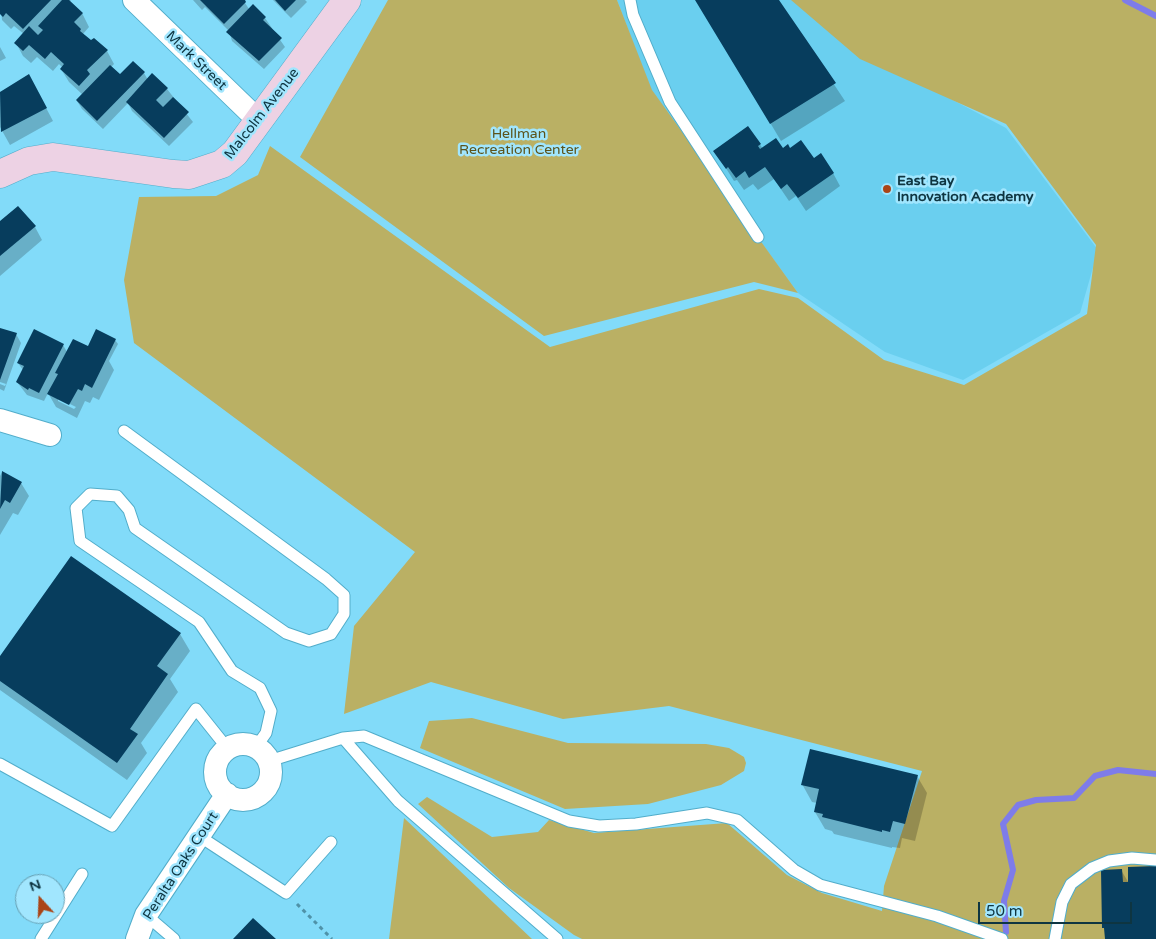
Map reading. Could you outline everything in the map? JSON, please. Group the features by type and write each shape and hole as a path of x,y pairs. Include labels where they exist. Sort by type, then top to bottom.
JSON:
{"street":[{"name":"Mark Street","path":"134,0 258,121"},
{"name":"Malcolm Avenue","path":"0,174 29,161 53,157 190,175 222,164 235,152 347,0"},
{"path":"0,420 50,435"},
{"path":"242,744 262,754 270,778 261,793 244,800 227,794 221,788 215,772 217,763 228,749 242,744"},
{"name":"Peralta Oaks Court","path":"137,939 146,915 227,794"}],"lane":[{"path":"630,0 634,15 670,102 758,237"},
{"path":"124,432 326,579 344,595 344,614 331,634 308,641 286,633 135,528 129,510 117,496 90,494 76,508 80,541 199,622 232,671 260,688 272,711 262,754 343,738 364,736 569,821 599,826 636,824 707,813 737,820 794,870 820,885 937,916 1002,939"},
{"path":"0,764 112,826 196,709 228,749"},
{"path":"343,738 398,801 557,939"},
{"path":"199,836 286,893 331,842"},
{"path":"1055,939 1062,902 1071,884 1092,868 1109,861 1132,858 1156,860"},
{"path":"41,939 82,874"},
{"path":"146,915 174,939"}],"path":[{"path":"286,893 332,939"}],"shaded area":[{"name":"East Bay Innovation Academy","path":"617,0 832,0 890,67 1006,128 1098,250 1080,313 963,380 885,352 798,293 651,90"}],"green space":[{"name":"Hellman Recreation Center","path":"388,0 617,0 652,90 798,293 754,282 544,336 300,157"},
{"path":"791,0 1156,0 1156,939 582,939 574,935 509,888 418,804 427,797 492,837 538,832 549,820 594,833 727,823 787,875 822,893 882,911 884,886 922,771 669,706 563,719 431,682 344,714 354,626 415,552 134,343 124,280 139,197 216,196 258,175 270,146 550,347 759,289 798,298 884,360 964,385 1087,314 1096,245 1006,124 860,59"},
{"path":"472,718 568,743 706,744 729,748 744,757 746,763 744,771 721,785 648,804 565,809 420,748 429,721"},
{"path":"404,818 532,939 389,939"}],"building":[{"path":"0,0 51,0 23,29 6,13 3,17 0,14"},
{"path":"62,0 69,0 83,13 74,22 81,29 80,31 91,40 94,38 108,50 87,70 90,74 79,86 60,69 64,64 51,52 45,59 29,45 23,51 14,43 29,26 38,35 43,30 38,26"},
{"path":"200,0 245,0 246,2 224,24"},
{"path":"275,0 296,0 285,11"},
{"path":"695,0 779,0 836,83 770,124"},
{"path":"253,4 266,17 263,20 282,38 259,61 226,32"},
{"path":"133,61 145,72 97,121 76,100 110,65 120,74"},
{"path":"152,73 168,88 156,100 163,107 173,97 189,112 164,138 126,102"},
{"path":"29,74 47,108 1,132 0,92"},
{"path":"748,126 761,144 758,146 760,149 776,138 783,148 788,144 790,148 801,140 814,158 821,153 834,173 798,198 787,184 781,189 765,167 749,178 745,171 736,178 728,167 726,169 713,151"},
{"path":"18,206 36,226 0,256 0,221"},
{"path":"0,328 17,333 0,380"},
{"path":"34,329 64,344 39,393 29,388 28,390 16,382 24,366 17,363"},
{"path":"96,329 116,339 92,388 85,384 82,391 78,389 69,405 47,394 58,374 55,373 73,339 88,346"},
{"path":"2,471 22,482 10,503 5,500 0,509"},
{"path":"71,556 181,633 157,666 168,674 130,729 138,734 117,763 0,681 0,656"},
{"path":"810,749 918,775 905,824 893,821 890,832 882,830 882,832 822,817 823,814 814,812 819,789 801,785"},
{"path":"1156,866 1156,939 1105,939 1104,928 1102,928 1101,870 1122,869 1123,882 1128,882 1128,867"},
{"path":"253,918 276,939 233,939"}],"waterway":[{"path":"1125,0 1156,16"},
{"path":"1006,932 1004,901 1013,870 1003,824 1018,805 1036,800 1074,798 1095,776 1118,770 1156,774"}],"place":[{"name":"East Bay Innovation Academy","path":"887,189"}]}
